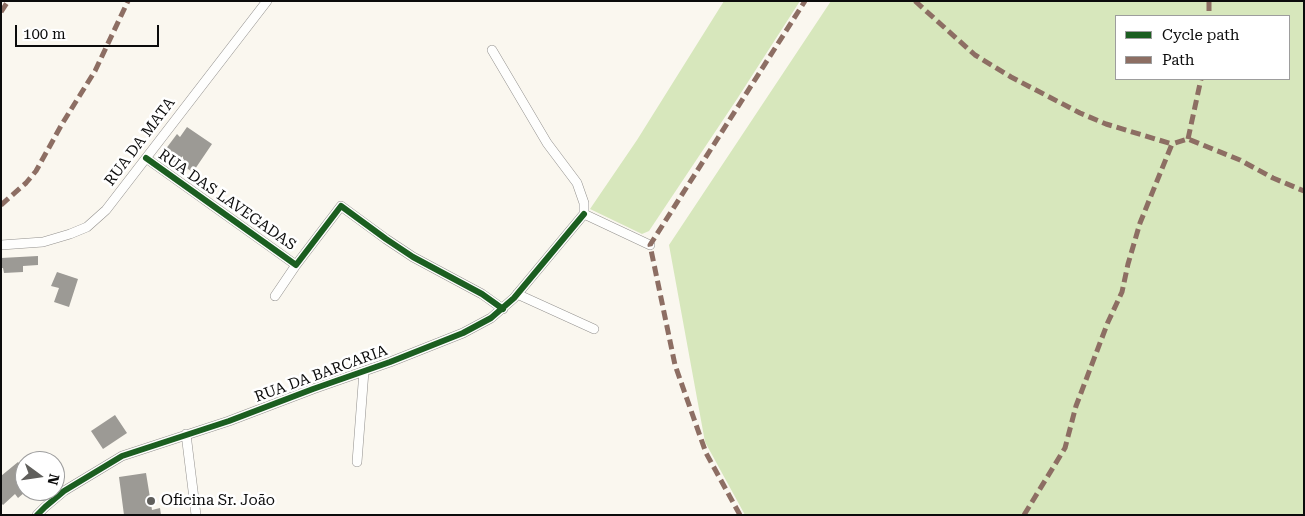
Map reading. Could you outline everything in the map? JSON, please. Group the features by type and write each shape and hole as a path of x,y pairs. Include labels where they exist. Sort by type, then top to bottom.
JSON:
{"street":[{"name":"RUA DA MATA","path":"1,245 43,242 70,234 87,227 106,210 267,1"},
{"path":"492,50 547,143 577,183 584,203 584,214 650,245"},
{"name":"RUA DAS LAVEGADAS","path":"146,158 296,264 341,206 386,240 482,294 503,309"},
{"name":"RUA DA BARCARIA","path":"37,515 64,491 122,456 229,421 390,362 463,333 491,318 503,309 517,294 584,214"},
{"path":"275,296 296,264"},
{"path":"517,294 594,329"},
{"path":"357,462 364,371"},
{"path":"186,434 196,515"}],"green space":[{"path":"724,1 800,1 649,231 642,234 590,209 637,140"},
{"path":"831,1 1304,1 1304,515 745,515 705,442 669,245"}],"building":[{"path":"187,127 212,144 193,172 183,166 183,156 176,164 162,154 177,134 180,137"},
{"path":"38,256 38,265 23,266 23,272 4,273 3,268 1,268 1,258"},
{"path":"57,272 78,279 69,307 54,302 59,288 51,286"},
{"path":"115,415 127,433 103,449 91,431"},
{"path":"15,464 15,494 3,505 1,503 1,476"},
{"path":"146,473 152,510 160,508 161,515 124,515 119,477"}],"marked path":[{"path":"1,12 8,1"},
{"path":"1,205 26,183 36,171 95,71 128,1"},
{"path":"740,515 706,453 675,365 650,245 805,1"},
{"path":"915,1 975,55 1011,77 1080,113 1106,124 1172,144"},
{"path":"1209,1 1209,15"},
{"path":"1188,139 1201,80"},
{"path":"1024,515 1065,448 1076,406 1108,322 1122,292 1140,223 1172,144 1188,139 1240,160 1273,178 1304,191"}],"cycle path":[{"path":"146,158 296,265 341,206 413,257 482,294 503,309"},
{"path":"37,515 64,491 122,456 229,421 390,362 463,333 491,318 514,298 584,214"}],"place":[{"name":"Oficina Sr. João","path":"151,501"}]}
